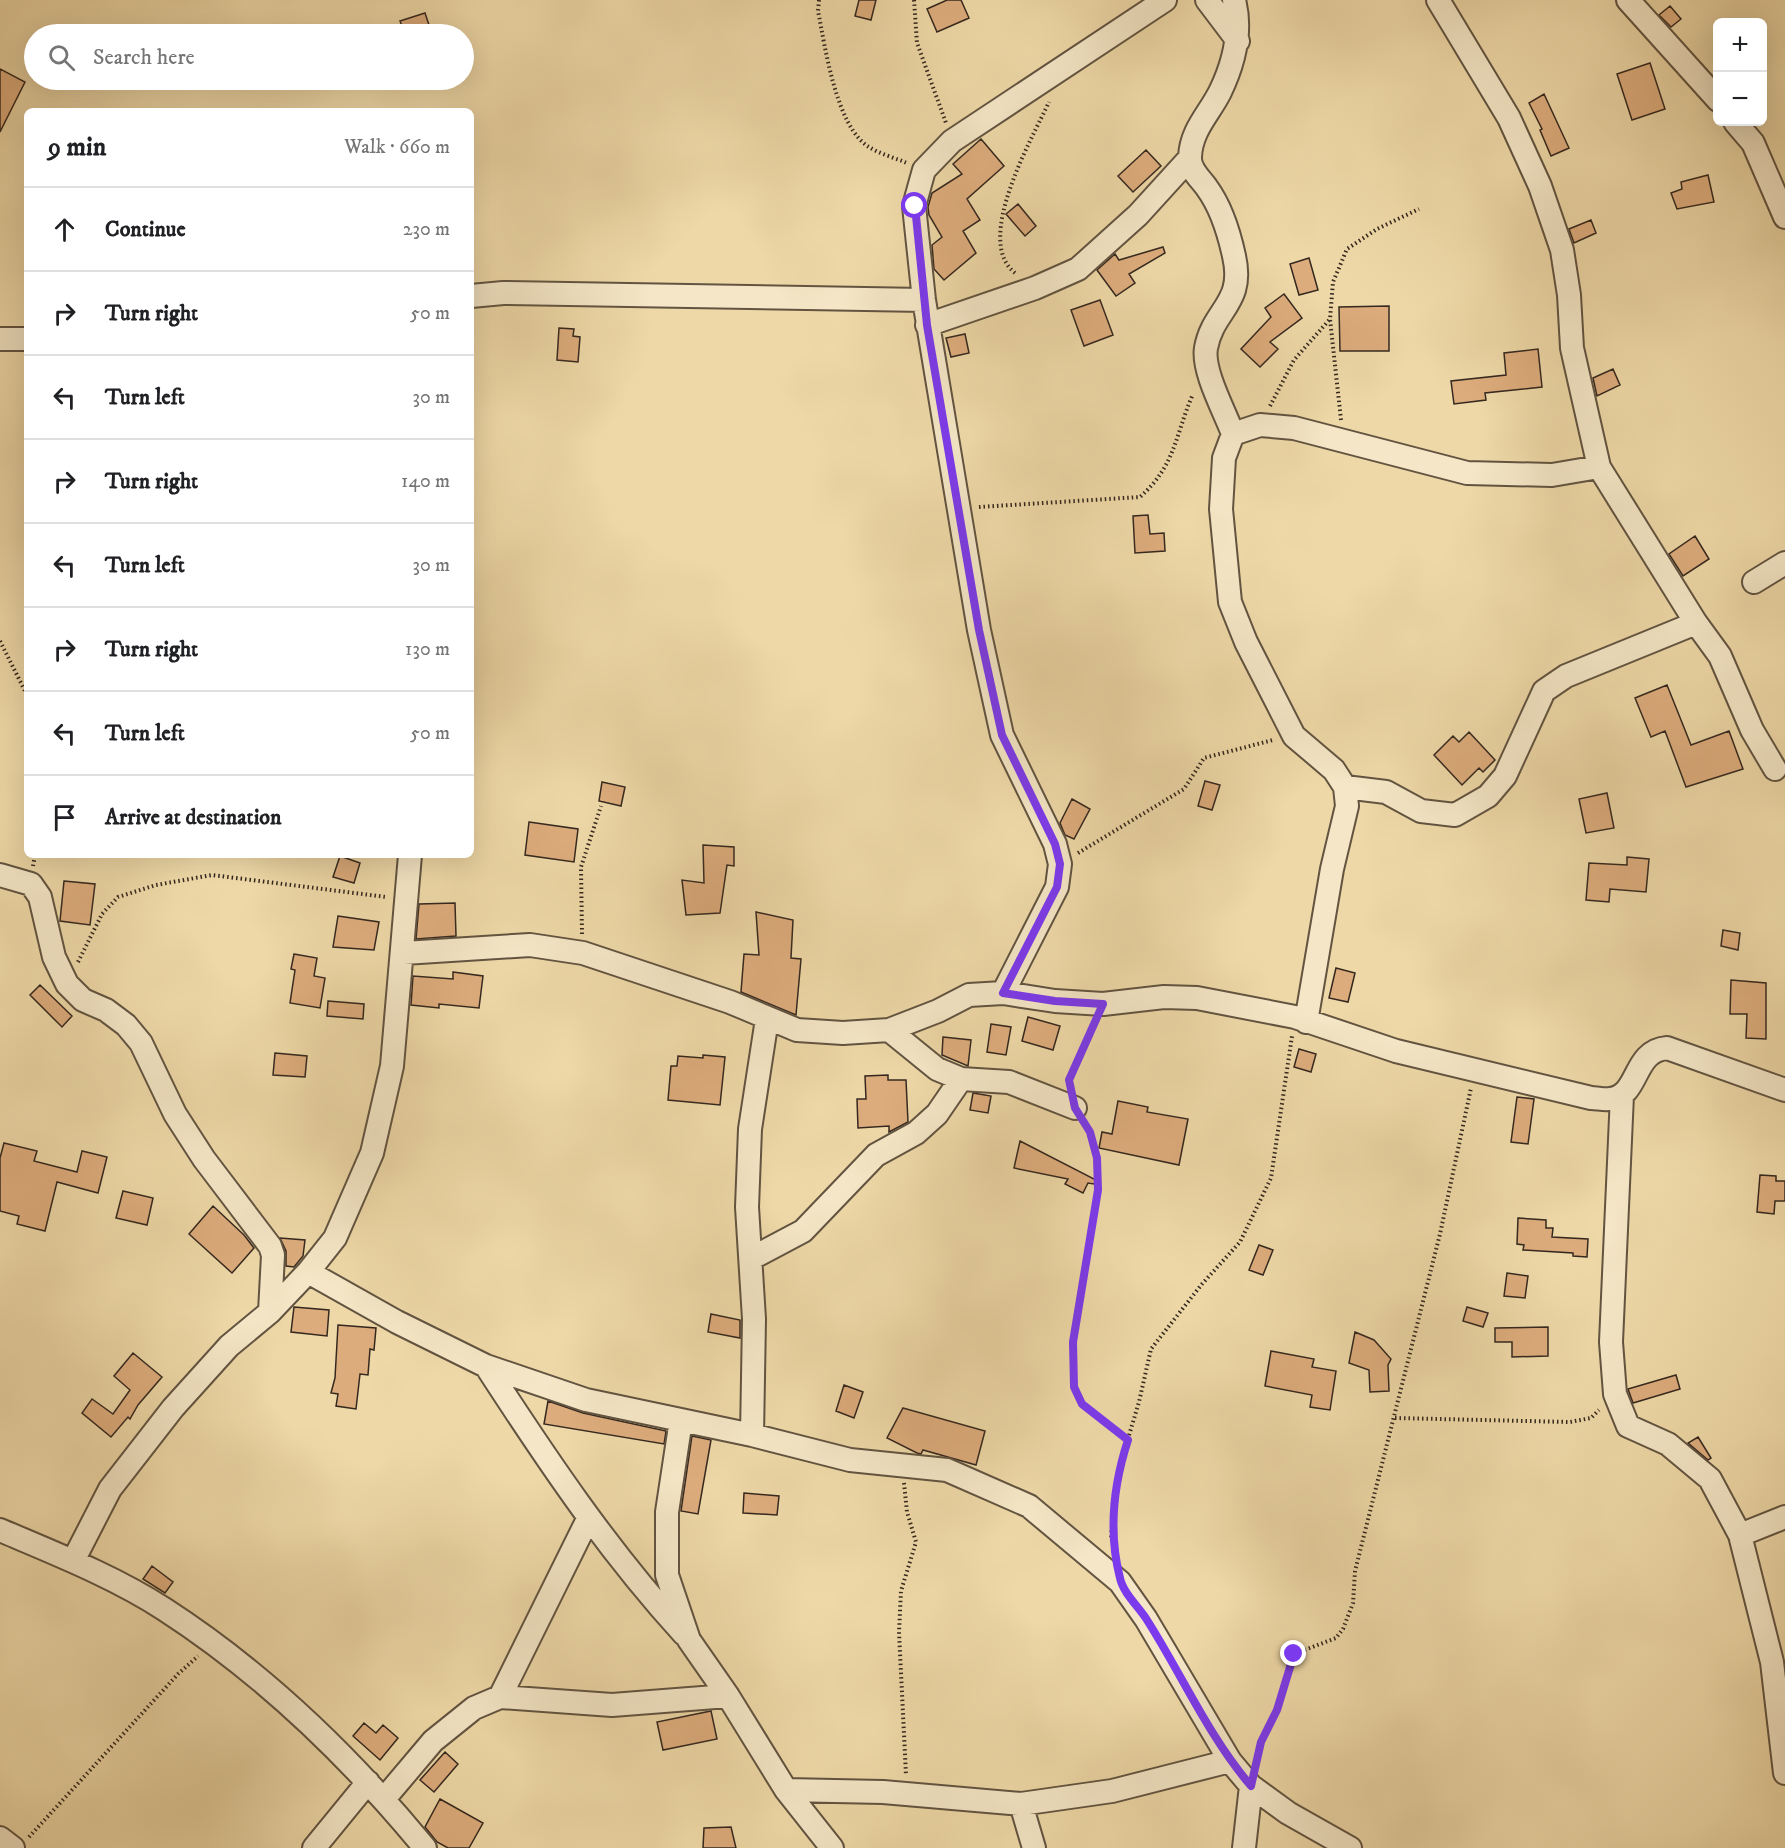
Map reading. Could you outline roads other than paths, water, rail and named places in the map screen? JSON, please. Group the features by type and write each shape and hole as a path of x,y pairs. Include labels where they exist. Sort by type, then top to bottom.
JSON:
{"street":[{"path":"1003,993 1057,887 1060,864 1055,844 1002,735 979,630 927,325 915,206 924,170 952,141 1165,0"},
{"path":"1207,0 1238,41"},
{"path":"927,325 1035,288 1078,269 1138,216 1189,159 1198,124 1220,92 1238,41 1234,0"},
{"path":"1437,0 1509,118 1540,186 1562,250 1569,295 1572,348 1599,467 1696,623 1720,656 1752,730 1775,768"},
{"path":"1628,0 1713,94"},
{"path":"1738,126 1753,143 1785,218"},
{"path":"1189,159 1194,173 1208,189 1223,218 1237,279 1232,300 1213,330 1206,349 1208,370 1233,434 1224,458 1221,509 1230,602 1246,642 1294,736 1334,770 1345,787 1347,806 1301,1019"},
{"path":"474,296 502,292 924,300"},
{"path":"0,339 24,339"},
{"path":"1233,434 1260,425 1294,428 1343,438 1467,472 1552,475 1599,467"},
{"path":"1754,582 1785,563"},
{"path":"1345,787 1386,792 1421,811 1455,815 1488,796 1505,776 1544,691 1566,676 1696,623"},
{"path":"73,1561 110,1489 173,1408 229,1346 270,1312 308,1272 335,1238 372,1153 392,1066 404,953 410,858"},
{"path":"0,875 31,884 40,897 54,957 67,984 83,1000 106,1010 126,1025 141,1043 175,1114 204,1159 270,1246 273,1255 270,1312"},
{"path":"404,953 530,945 583,952 730,1002 797,1030 843,1033 889,1030 938,1011 969,995 1003,993 1055,1001 1103,1004 1164,997 1197,998 1301,1019 1396,1051 1475,1068 1591,1098 1611,1099 1622,1095"},
{"path":"752,1435 754,1319 752,1258 747,1207 750,1129 767,1019"},
{"path":"889,1030 937,1069 961,1079 1009,1082 1075,1108"},
{"path":"1785,1090 1668,1048 1656,1049 1645,1057 1622,1095 1612,1311 1615,1395 1628,1426 1668,1444 1710,1479 1740,1535 1772,1662 1785,1773"},
{"path":"752,1258 803,1231 876,1155 916,1133 937,1114 961,1079"},
{"path":"308,1272 397,1322 486,1366 586,1400 752,1435 850,1460 947,1470 1029,1506 1120,1582 1146,1619 1230,1761 1251,1786 1288,1813 1350,1848"},
{"path":"486,1366 588,1519 640,1586 689,1640 728,1696 786,1790 832,1848"},
{"path":"681,1420 666,1512 668,1575 689,1640"},
{"path":"1740,1535 1785,1517"},
{"path":"500,1697 588,1519"},
{"path":"0,1530 73,1561 163,1608 212,1644 299,1714 384,1799 425,1848"},
{"path":"384,1799 433,1741 474,1708 500,1697 612,1706 728,1696"},
{"path":"786,1790 907,1794 1021,1804 1112,1791 1230,1761"},
{"path":"314,1848 368,1782"},
{"path":"1244,1848 1251,1786"},
{"path":"1021,1804 1034,1848"},
{"path":"0,1838 20,1844"}]}
